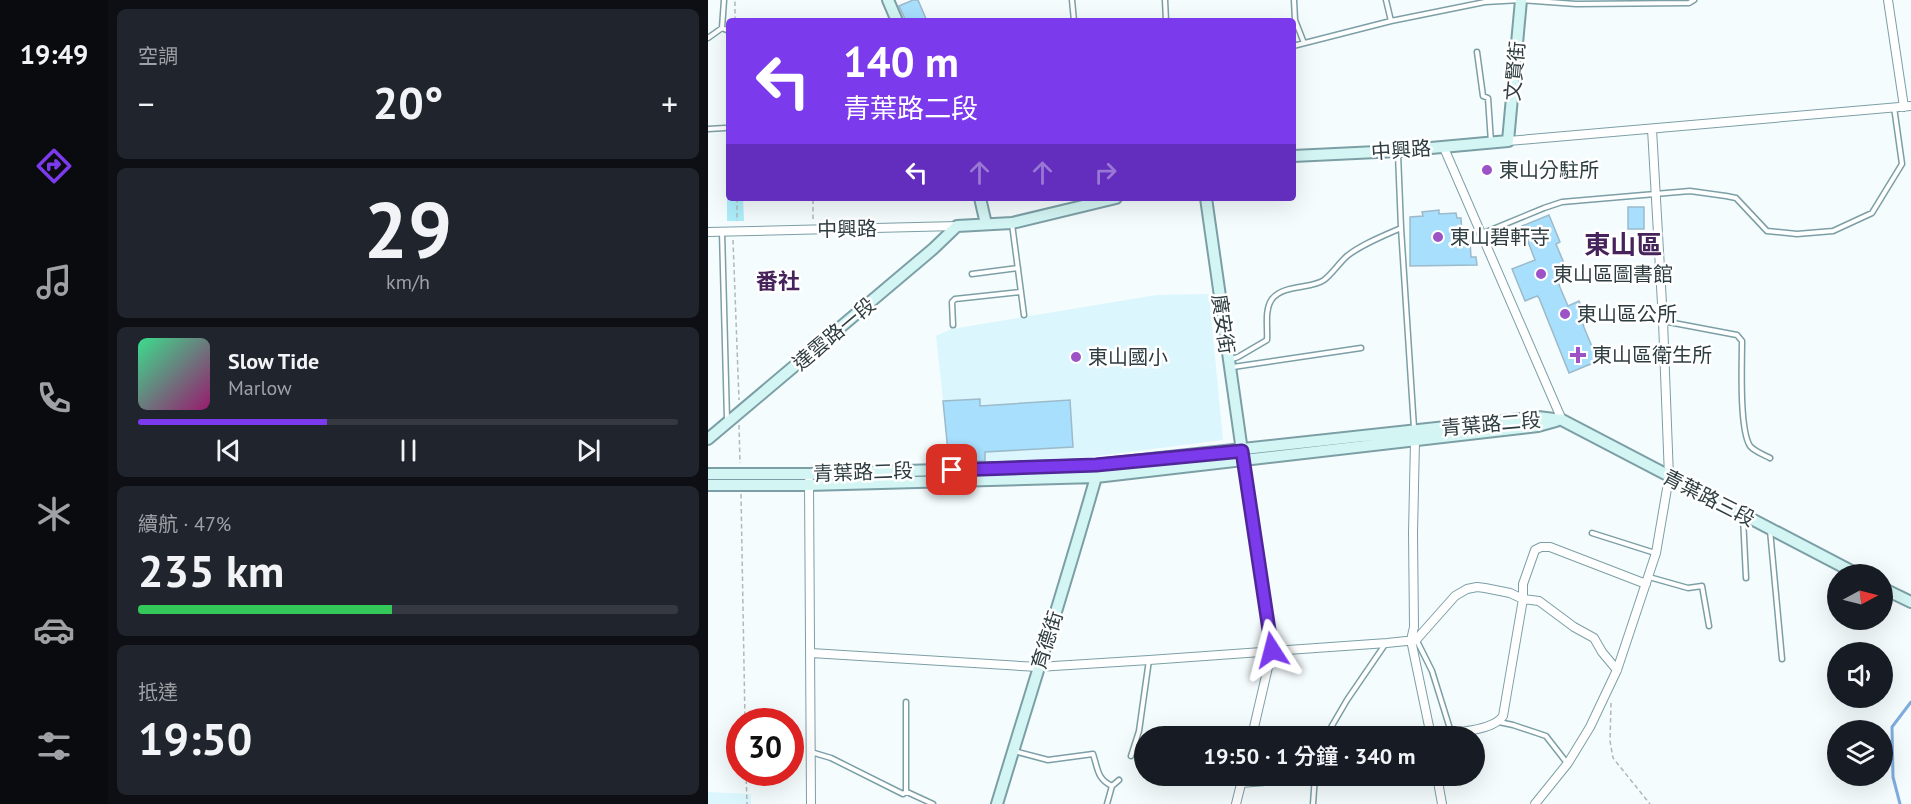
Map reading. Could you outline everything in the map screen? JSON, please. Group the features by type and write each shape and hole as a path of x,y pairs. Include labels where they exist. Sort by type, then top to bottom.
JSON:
{"main road":[{"path":"888,0 896,18"},
{"name":"文賢街","path":"1508,141 1521,0"},
{"name":"中興路","path":"1296,156 1398,151 1508,141"},
{"path":"981,201 986,224"},
{"path":"957,226 1012,223 1104,201"},
{"name":"廣安街","path":"1206,201 1242,456"},
{"name":"達雲路一段","path":"708,439 933,249 957,226"},
{"name":"青葉路二段","path":"708,474 808,485 1096,471 1415,436 1538,417 1562,420"},
{"name":"青葉路三段","path":"1562,420 1838,564"},
{"name":"青葉路二段","path":"708,485 740,479 809,474 1096,471"},
{"name":"育德街","path":"997,804 1038,667 1063,594 1096,471"},
{"path":"1893,593 1911,602"}],"street":[{"path":"1508,141 1907,106 1888,0"},
{"path":"1535,804 1568,763 1607,691 1617,670 1656,553 1668,477 1653,129"},
{"path":"1444,147 1562,420"},
{"name":"中興路","path":"708,232 957,226"},
{"path":"1415,436 1414,640 1429,726"},
{"name":"廣安街","path":"1242,456 1272,650 1254,726"},
{"path":"809,474 811,804"},
{"path":"1485,727 1499,722 1503,716 1523,584 1535,550 1540,547 1550,547 1647,580"},
{"path":"811,653 1038,667 1387,643 1414,640 1455,596 1467,589 1477,587 1539,601 1574,627 1594,638 1617,670"},
{"path":"1236,804 1240,786"},
{"path":"1439,786 1442,804"}],"lane":[{"path":"722,28 724,0"},
{"path":"1072,0 1074,18"},
{"path":"1165,0 1166,18"},
{"path":"1294,0 1295,18"},
{"path":"1386,0 1391,21"},
{"path":"1296,45 1391,21 1485,2 1521,0 1576,4 1689,3 1694,0"},
{"path":"1296,23 1304,43"},
{"path":"722,28 726,30"},
{"path":"708,38 722,28"},
{"path":"1477,52 1483,96 1488,98 1491,143"},
{"path":"1480,234 1544,207 1562,202 1690,191 1736,198 1767,231 1797,234 1833,231 1872,213 1902,164 1894,107"},
{"path":"708,129 725,128"},
{"path":"1398,151 1415,436"},
{"path":"1012,223 1024,315"},
{"path":"1229,364 1267,340 1267,311 1276,295 1288,289 1323,281 1348,255 1401,228"},
{"path":"722,231 728,423"},
{"path":"972,274 1017,268"},
{"path":"953,325 952,302 955,299 1020,292"},
{"path":"1663,321 1737,334 1742,341 1741,392 1747,439 1752,448 1770,458"},
{"path":"1229,364 1361,348"},
{"path":"1743,516 1746,578"},
{"path":"1770,529 1782,659"},
{"path":"1592,533 1656,553"},
{"path":"1647,580 1688,588 1702,586 1709,626"},
{"path":"1414,640 1432,671 1449,726"},
{"path":"1332,726 1387,643"},
{"path":"1131,756 1139,731 1149,660"},
{"path":"906,702 906,792"},
{"path":"1499,722 1546,736 1568,763"},
{"path":"811,751 831,758 903,794 906,792 933,804"},
{"path":"1013,751 1048,760 1093,754 1103,782 1112,786"},
{"path":"1107,804 1112,786 1119,780"},
{"path":"1313,804 1314,786"}],"path":[{"path":"735,0 735,18"},
{"path":"737,201 735,231 745,708"},
{"path":"813,201 813,229"},
{"path":"1607,691 1611,704 1610,741 1613,758 1650,804"},
{"path":"746,786 747,804"}],"shaded area":[{"path":"727,201 743,201 744,221 727,221"},
{"name":"東山國小","path":"1209,294 1223,440 1090,457 986,463 980,399 943,401 936,336 951,329 1156,295"},
{"path":"708,792 751,794 751,804 708,804"}],"building":[{"path":"918,0 926,18 905,18 899,6"},
{"path":"1628,207 1644,207 1644,229 1628,229"},
{"name":"東山碧軒寺","path":"1439,210 1439,214 1456,213 1457,218 1461,218 1462,234 1466,234 1466,241 1470,240 1471,257 1476,257 1477,265 1410,266 1410,217 1423,216 1422,212"},
{"path":"1549,215 1560,242 1556,244 1571,280 1559,285 1568,306 1579,301 1588,323 1583,325 1598,361 1569,373 1539,298 1537,296 1525,301 1512,269 1535,260 1522,226"},
{"path":"980,399 980,406 1070,400 1073,447 985,452 985,461 949,462 943,401"}],"waterway":[{"path":"1900,804 1893,777 1892,727 1911,702"}],"place":[{"name":"東山分駐所","path":"1487,170"},
{"name":"東山碧軒寺","path":"1438,237"},
{"name":"東山區圖書館","path":"1541,274"},
{"name":"東山區公所","path":"1565,314"},
{"name":"東山區衛生所","path":"1578,355"},
{"name":"東山國小","path":"1076,357"}],"district":[{"name":"東山區","path":"1623,244"},
{"name":"番社","path":"778,281"}],"route":[{"path":"952,470 1096,465 1242,451 1272,650"}]}
